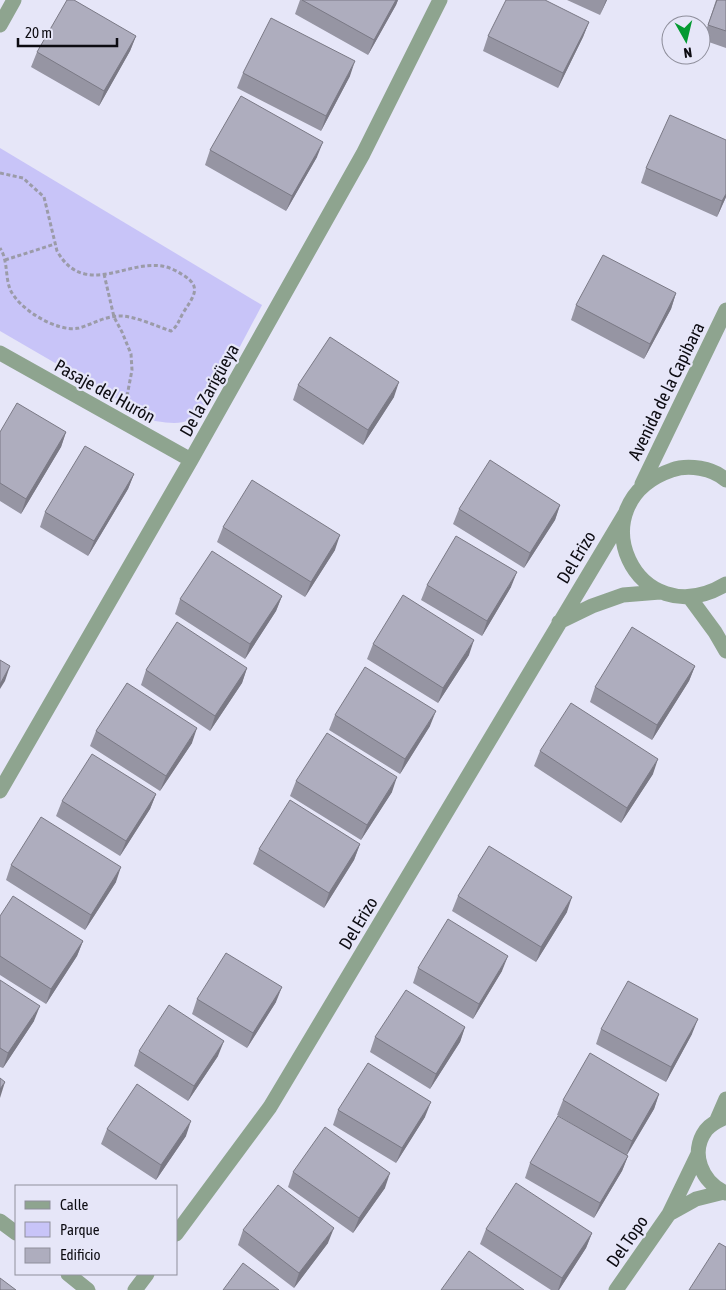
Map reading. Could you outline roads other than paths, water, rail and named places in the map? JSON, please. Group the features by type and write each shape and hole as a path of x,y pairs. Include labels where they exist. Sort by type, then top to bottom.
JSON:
{"street":[{"path":"0,25 14,0"},
{"name":"De la Zarigüeya","path":"0,791 191,460 364,154 440,0"},
{"name":"Avenida de la Capibara","path":"726,310 639,489 631,500 622,531 625,550 632,567 645,582 660,592 675,597 690,598 711,593 726,584"},
{"name":"Pasaje del Hurón","path":"0,353 191,460"},
{"name":"Avenida de la Capibara","path":"639,489 657,475 679,468 701,468 726,480"},
{"name":"Del Erizo","path":"178,1231 270,1107 626,512"},
{"path":"559,622 592,606 623,595 660,592"},
{"path":"690,598 715,632 726,651"},
{"path":"725,1192 714,1186 705,1177 700,1166 698,1154 700,1142 706,1130 721,1119 726,1099"},
{"name":"Del Topo","path":"616,1290 669,1214 698,1154"},
{"name":"Del Topo","path":"669,1214 696,1199 725,1192"},
{"path":"0,1221 15,1233"},
{"path":"69,1275 88,1290"},
{"path":"135,1290 146,1275"}]}
